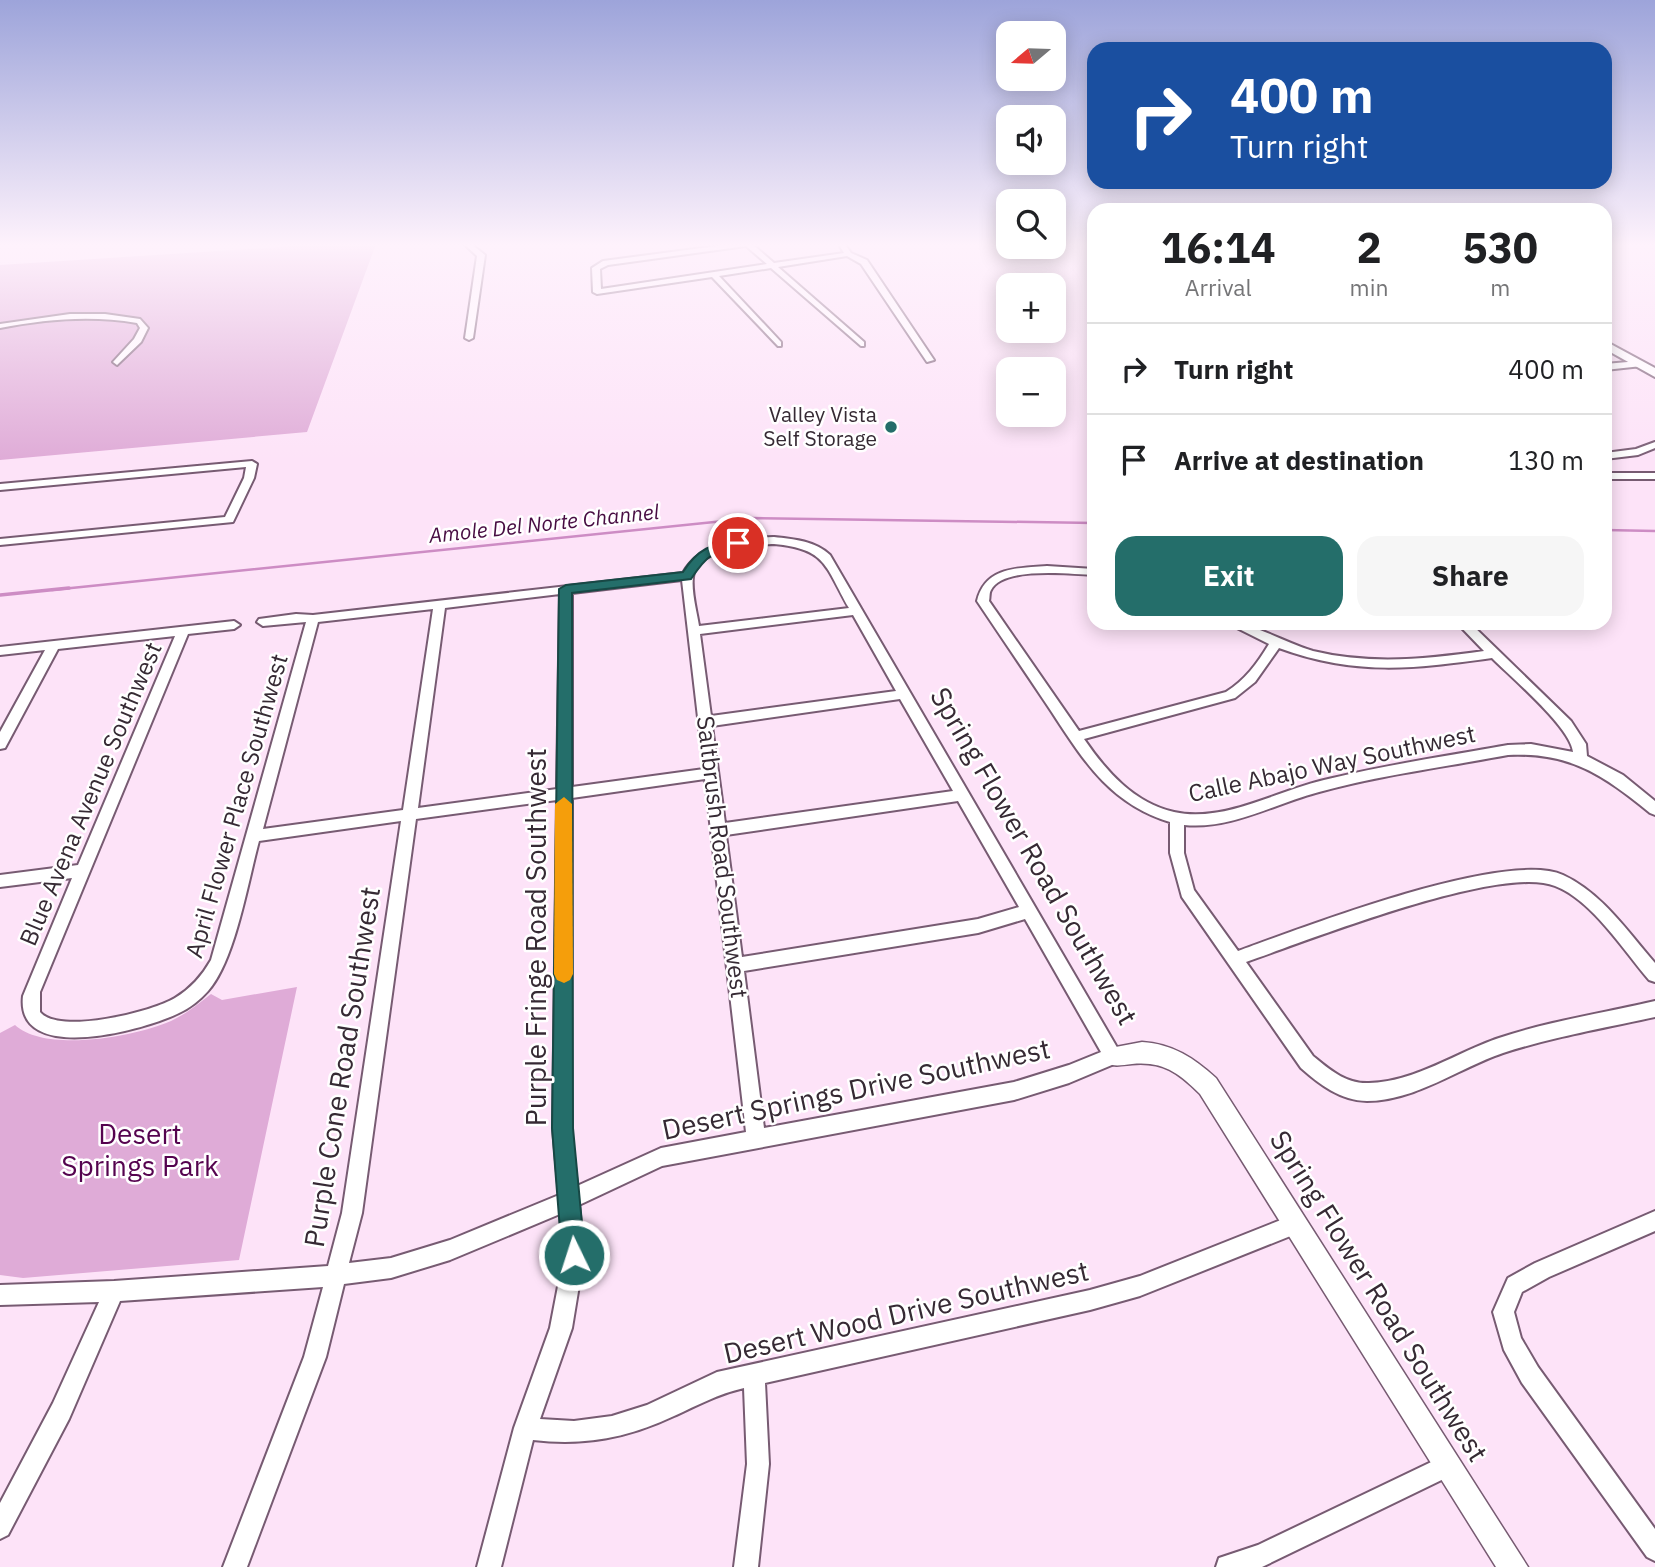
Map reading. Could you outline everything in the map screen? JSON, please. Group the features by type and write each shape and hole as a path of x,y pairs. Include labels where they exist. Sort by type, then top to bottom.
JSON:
{"main road":[{"path":"1612,348 1655,373"}],"street":[{"path":"0,326 63,316"},
{"path":"105,316 140,321 144,328 138,340 117,362"},
{"path":"469,338 472,316"},
{"path":"752,316 778,344"},
{"path":"830,316 861,344"},
{"path":"900,316 930,360"},
{"path":"1612,366 1639,364"},
{"path":"1612,455 1638,453 1655,445"},
{"path":"0,487 252,464 249,478 229,520 0,542"},
{"path":"1612,475 1655,477"},
{"name":"Spring Flower Road Southwest","path":"687,576 699,557 720,547 738,543 810,545 824,555 1113,1056 1138,1052 1167,1055 1189,1066 1208,1086 1513,1567"},
{"path":"1087,572 1015,572 1000,575 982,592 983,601 1096,767 1124,794 1177,819 1177,853 1187,892 1307,1062 1324,1077 1346,1089 1379,1092 1485,1051 1655,1009"},
{"path":"263,622 313,619 687,576"},
{"name":"Saltbrush Road Southwest","path":"687,576 756,1139"},
{"name":"Purple Fringe Road Southwest","path":"489,1567 525,1428 561,1328 574,1255 562,1128 566,589"},
{"name":"Purple Cone Road Southwest","path":"235,1567 315,1357 352,1213 440,604"},
{"path":"694,631 857,611"},
{"name":"April Flower Place Southwest","path":"111,1025 150,1017 176,1007 195,994 212,975 219,961 313,619"},
{"path":"0,651 234,625"},
{"path":"1248,630 1275,643 1341,660 1381,665 1419,664 1494,654"},
{"path":"1470,630 1566,724 1579,744 1580,760"},
{"name":"Blue Avena Avenue Southwest","path":"111,1025 64,1029 49,1026 38,1022 30,1002 183,631"},
{"path":"1075,737 1230,695 1243,688 1252,678 1275,643"},
{"path":"0,744 54,645"},
{"path":"705,722 904,694"},
{"name":"Calle Abajo Way Southwest","path":"1177,819 1207,818 1321,786 1508,750 1531,749 1580,760 1618,779 1655,809"},
{"path":"253,836 711,773"},
{"path":"718,830 962,795"},
{"path":"0,881 84,870"},
{"path":"1233,960 1433,894 1534,874 1556,879 1579,892 1655,975"},
{"path":"736,965 978,926 1028,911"},
{"name":"Desert Springs Drive Southwest","path":"0,1295 114,1291 391,1269 450,1250 532,1217 661,1157 1014,1091 1069,1074 1113,1056"},
{"path":"1655,1221 1542,1270 1515,1285 1503,1312 1512,1342 1530,1375 1655,1549"},
{"name":"Desert Wood Drive Southwest","path":"525,1428 576,1432 617,1427 663,1411 717,1383 1090,1300 1140,1286 1296,1224"},
{"path":"0,1527 61,1411 114,1291"},
{"path":"746,1567 758,1464 754,1374"},
{"path":"1228,1567 1262,1555 1448,1465"}],"green space":[{"path":"0,316 350,316 307,432 0,460"},
{"name":"Desert Springs Park","path":"297,987 239,1260 23,1278 0,1275 0,1033 15,1025 29,1034 47,1038 91,1040 114,1037 171,1021 211,994 222,1000"}],"waterway":[{"name":"Amole Del Norte Channel","path":"52,590 753,518 1087,523"},
{"name":"Amole Del Norte Channel","path":"1612,530 1655,531"},
{"name":"Amole Del Norte Channel","path":"0,595 69,588"}],"slow traffic":[{"path":"564,804 564,974"}],"place":[{"name":"Valley Vista Self Storage","path":"891,427"}],"route":[{"path":"574,1255 562,1128 566,589 687,576 692,563 699,557 720,547 738,543"}]}
